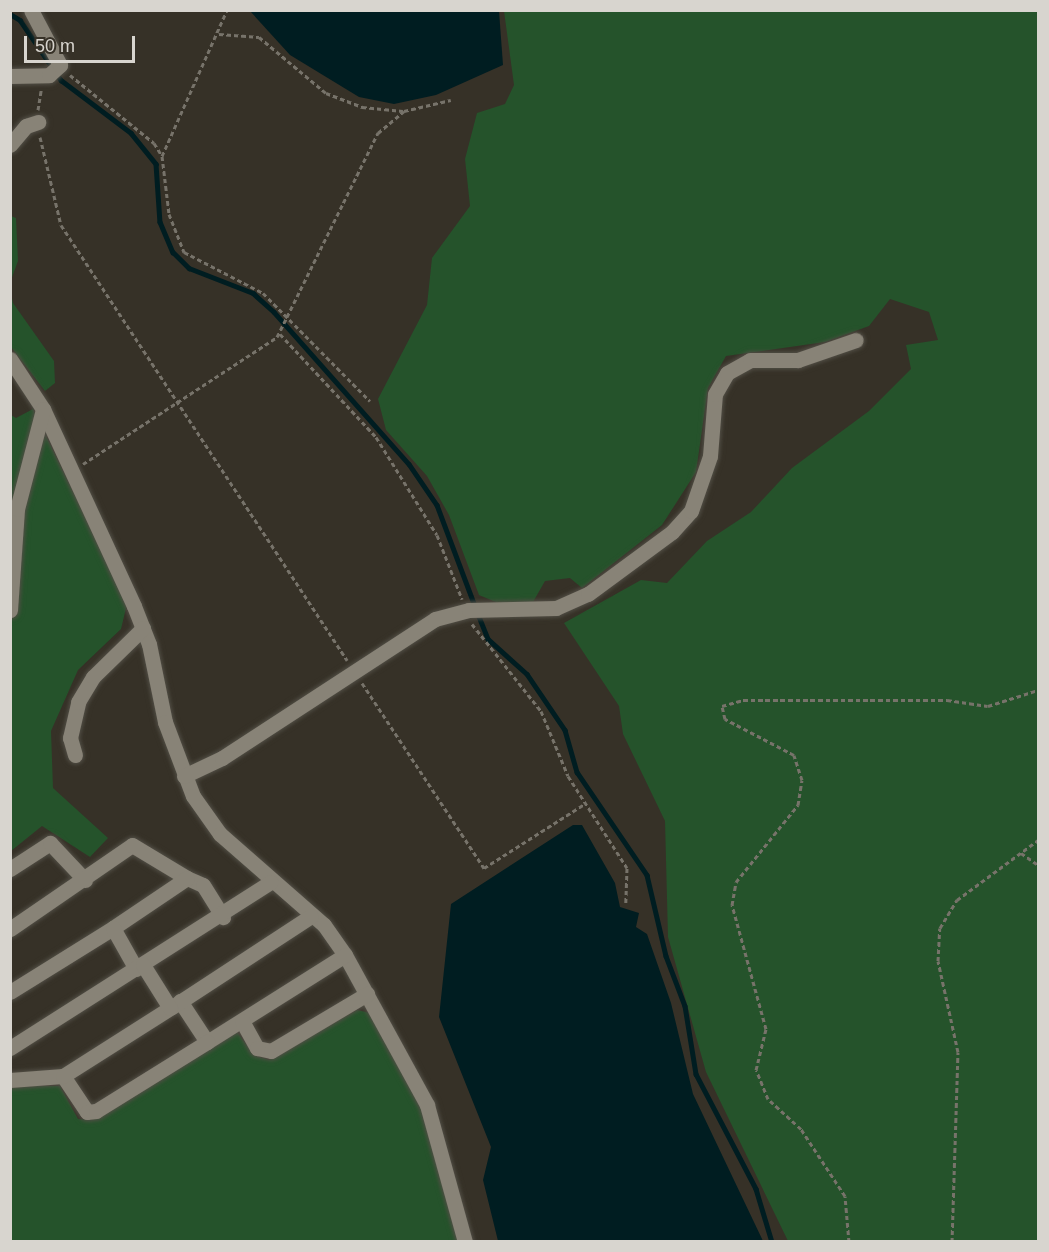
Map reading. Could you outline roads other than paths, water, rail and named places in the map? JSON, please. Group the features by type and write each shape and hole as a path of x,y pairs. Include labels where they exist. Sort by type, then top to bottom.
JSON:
{"street":[{"path":"10,76 53,71 31,10"},
{"path":"10,145 26,126 38,123"},
{"path":"184,776 435,619 475,610 556,608 588,594 629,565 690,511 710,456 715,394 726,373 750,360 798,360 856,340"},
{"path":"10,359 43,409 143,628 184,776 220,834 311,916 345,955 427,1105 465,1242"},
{"path":"10,610 17,509 43,409"},
{"path":"75,755 70,738 78,702 93,677 143,628"},
{"path":"10,869 50,843 85,880"},
{"path":"10,928 85,880 132,845 203,885 222,917"},
{"path":"10,992 113,928 187,878"},
{"path":"10,1048 222,917 271,882"},
{"path":"10,1080 63,1076 311,916"},
{"path":"113,928 140,967 207,1042"},
{"path":"63,1076 87,1112 96,1111 345,955"},
{"path":"242,1021 257,1048 271,1051 367,994"}],"water":[{"path":"250,11 499,11 503,65 436,95 394,104 359,97 290,55"},
{"path":"573,825 582,825 615,883 620,907 639,913 636,927 647,934 671,1003 693,1094 763,1241 498,1241 483,1180 491,1147 439,1017 451,904"}],"waterway":[{"path":"10,14 20,20 61,80 131,133 156,164 160,222 173,252 189,268 253,293 274,312 409,464 437,505 475,606"},
{"path":"478,614 488,639 527,674 565,730 577,772 647,875 666,956 685,1006 696,1074 756,1189 772,1242"}]}
